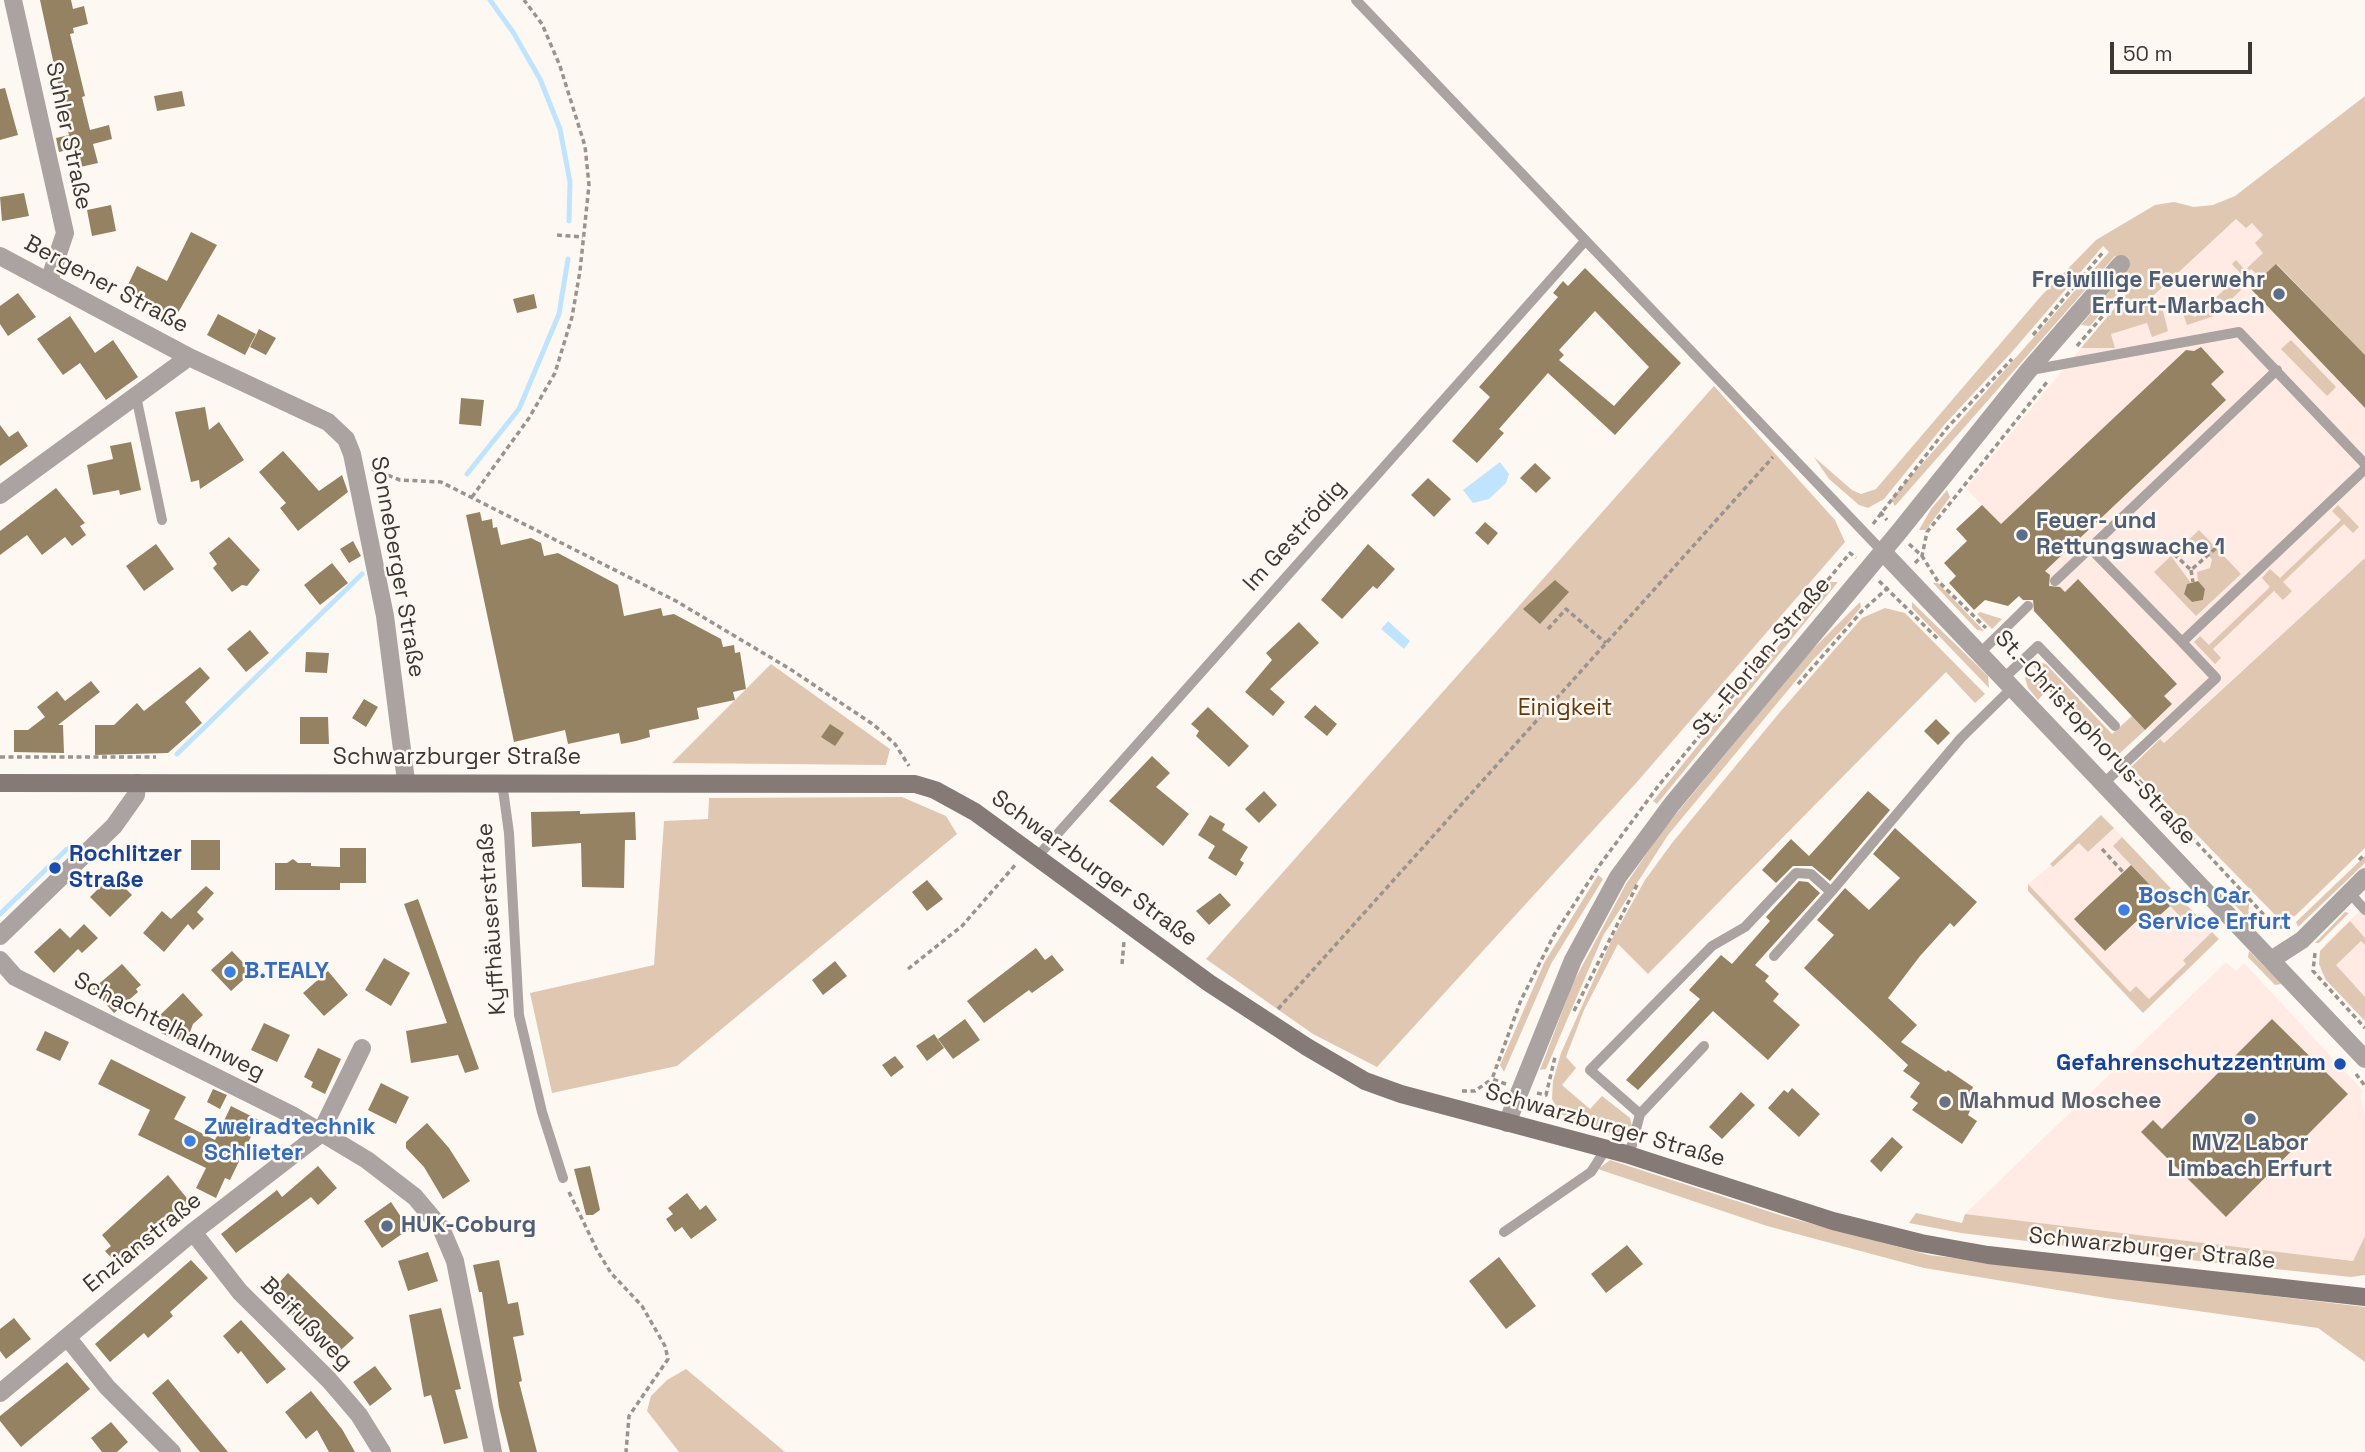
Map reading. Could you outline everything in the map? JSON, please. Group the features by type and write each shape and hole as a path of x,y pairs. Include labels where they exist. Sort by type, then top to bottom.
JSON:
{"street":[{"name":"Suhler Straße","path":"13,0 65,233 49,281"},
{"name":"Bergener Straße","path":"0,256 189,357"},
{"name":"St.-Florian-Straße","path":"1507,1123 1573,960 1618,877 1672,804 2028,371 2120,264"},
{"path":"0,495 189,357"},
{"name":"Sonneberger Straße","path":"189,357 328,422 345,439 355,467 385,616 406,781"},
{"name":"St.-Christophorus-Straße","path":"1882,551 2365,1059"},
{"name":"Schwarzburger Straße","path":"0,783 406,781 915,784 935,790 975,812 1270,1023 1365,1081 1423,1101 1626,1154 1833,1221 1934,1245 1988,1255 2365,1297"},
{"path":"0,936 114,826 136,794 137,783"},
{"path":"2271,960 2302,940 2365,877"},
{"name":"Schachtelhalmweg","path":"0,960 15,977 292,1115 394,1179 415,1197 441,1228 455,1262 494,1452"},
{"path":"320,1134 362,1048"},
{"name":"Enzianstraße","path":"0,1393 193,1232 320,1134"},
{"name":"Beifußweg","path":"193,1232 240,1292 329,1380 359,1415 382,1452"},
{"path":"67,1338 107,1387 172,1452"}],"lane":[{"path":"1356,0 1882,551"},
{"name":"Im Geströdig","path":"1031,854 1585,242"},
{"path":"2028,371 2239,332 2365,466 2182,642"},
{"path":"2055,581 2277,370"},
{"path":"136,396 162,520"},
{"path":"2090,548 2216,678 2104,783"},
{"path":"1980,653 2028,606"},
{"path":"1774,956 2038,646 2115,726"},
{"name":"Kyffhäuserstraße","path":"502,782 509,832 519,1015 542,1112 563,1178"},
{"path":"1640,1114 1590,1070 1712,946 1745,928 1796,873 1811,874 1831,892"},
{"path":"2349,892 2365,910"},
{"path":"1626,1154 1632,1145 1640,1114 1704,1046"},
{"path":"1504,1232 1591,1172 1606,1149"}],"path":[{"path":"472,497 529,418 555,373 572,317 589,185 585,146 560,66 542,24 524,0"},
{"path":"557,235 583,237"},
{"path":"2028,341 2104,251"},
{"path":"1791,692 1863,611 1922,556 1927,532 2061,364 2111,306"},
{"path":"1850,553 1867,534 1886,503 1947,428 2020,351"},
{"path":"1270,1023 1279,1008 1783,445"},
{"path":"355,467 375,469 400,480 441,482 676,601 790,669 874,725 904,756 915,784"},
{"path":"2191,570 2216,548"},
{"path":"2174,554 2191,570 2193,582"},
{"path":"1548,629 1566,609 1606,643"},
{"path":"0,757 156,758"},
{"path":"2102,849 2123,872"},
{"path":"908,969 962,926 1031,854"},
{"path":"1570,1020 1639,881"},
{"path":"1546,1095 1558,1044"},
{"path":"563,1178 597,1250 611,1273 642,1306 665,1346 668,1359 629,1416 626,1452"}],"shaded area":[{"path":"2329,131 2365,182 2365,558 2163,743 2148,727 2145,730 2005,581 1974,610 1949,583 1956,576 1944,563 1967,541 1956,529 1982,505 1966,488 2081,348 2115,348 2111,334 2147,323 2147,303"},
{"path":"2114,828 2122,837 2113,846 2189,927 2199,918 2212,932 2183,959 2187,964 2149,999 2136,986 2130,992 2028,884 2079,842 2088,852"},
{"path":"2365,906 2365,1010 2326,980 2321,972 2319,957 2326,943"},
{"path":"2226,962 2236,971 2244,963 2364,1092 2360,1093 2365,1118 2365,1236 2353,1261 1965,1214"}],"green space":[{"path":"2365,96 2365,355 2277,264 2261,278 2251,269 2236,284 2241,290 2214,316 2187,325 2182,311 2186,308 2195,317 2226,288 2217,278 2221,274 2230,284 2241,274 2232,264 2236,260 2245,270 2263,253 2255,243 2263,235 2252,223 2246,228 2236,219 2151,298 2163,311 2168,331 2152,337 2147,323 2111,334 2115,348 2081,348 2140,278 2135,273 2090,326 2081,325 2129,268 2115,256 1895,506 1891,499 2109,252 2103,246 2011,353 1945,424 1884,499 1868,508 1859,505 1829,479 1814,457 1852,490 1861,494 1876,489 2041,296 2096,240 2155,205 2174,202 2194,207 2213,205 2235,196"},
{"path":"2291,340 2336,387 2327,396 2281,349"},
{"name":"Einigkeit","path":"1714,386 1835,520 1845,542 1637,782 1377,1067 1313,1034 1206,959"},
{"path":"1947,490 1950,497 1926,530 1919,530 1931,509"},
{"path":"2338,505 2359,527 2353,533 2344,524 2283,582 2292,591 2283,600 2274,591 2213,649 2221,658 2215,664 2194,642 2200,636 2209,645 2270,587 2262,578 2270,569 2280,578 2341,520 2332,511"},
{"path":"2199,530 2241,574 2196,616 2154,572 2171,556 2191,583 2187,584 2184,594 2192,602 2203,600 2205,589 2198,581 2197,572 2210,568 2212,559 2198,545 2191,547 2182,557 2177,551"},
{"path":"2365,558 2365,848 2295,916 2280,920 2131,767 2160,739 2164,743"},
{"path":"1830,582 1838,582 1657,804 1653,801"},
{"path":"1933,583 1938,583 1984,631 1977,630"},
{"path":"1860,602 1861,607 1850,621 1813,660 1668,835 1603,936 1546,1069 1540,1070 1573,983 1626,884 1662,831 1808,654"},
{"path":"1912,602 1988,676 1989,688 1912,608"},
{"path":"1885,608 1905,613 1985,694 1975,703 1946,672 1648,974 1618,944 1584,1010 1566,1057 1576,1068 1562,1085 1590,1109 1602,1096 1630,1118 1632,1126 1627,1139 1560,1114 1552,1099 1553,1081 1561,1053 1612,939 1645,880 1672,843 1780,712 1862,618"},
{"path":"1980,612 2002,619 1992,629 1977,614"},
{"path":"2038,662 2046,664 2112,734 2132,716 2145,730 2119,754 2033,666"},
{"path":"771,664 890,749 886,765 672,763"},
{"path":"2028,671 2047,690 2038,700 2028,688 2025,678"},
{"path":"902,797 946,816 957,834 677,1066 552,1093 530,993 654,965 664,821 708,819 709,798"},
{"path":"2101,815 2114,828 2088,852 2079,843 2053,867 2050,864"},
{"path":"2122,837 2199,918 2190,927 2113,846"},
{"path":"2365,856 2365,863 2298,927 2296,922"},
{"path":"1598,875 1603,879 1551,964 1504,1072 1500,1065 1544,963"},
{"path":"2028,884 2130,992 2136,986 2149,999 2186,964 2183,960 2212,932 2219,939 2143,1013 2028,891"},
{"path":"2240,895 2249,904 2248,919 2232,902"},
{"path":"2345,912 2349,913 2319,943 2315,943"},
{"path":"2350,921 2365,938 2365,945 2361,941 2336,965 2365,997 2365,1021 2326,980 2319,964 2320,951"},
{"path":"2249,951 2281,984 2275,985 2248,957"},
{"path":"1610,1160 1783,1216 1929,1255 2365,1307 2365,1362 2318,1328 2106,1298 1924,1268 1767,1226 1598,1169"},
{"path":"1916,1213 1962,1223 1965,1214 2353,1261 2365,1236 2365,1275 2351,1277 1961,1233 1909,1223"},
{"path":"686,1369 785,1452 679,1452 647,1411 651,1396 667,1380"}],"water":[{"path":"1500,462 1509,474 1506,483 1489,499 1473,503 1463,490"},
{"path":"1388,621 1410,641 1404,649 1381,629"}],"building":[{"path":"40,0 71,0 73,9 84,6 88,24 73,28 74,33 70,34 90,130 109,125 112,139 93,144 98,163 76,168 72,149 59,152 56,138 69,135"},
{"path":"5,88 18,135 0,140 0,89"},
{"path":"182,91 185,106 157,111 154,96"},
{"path":"24,193 29,216 2,221 0,197"},
{"path":"111,205 116,231 92,236 87,210"},
{"path":"191,232 217,245 175,318 124,293 137,266 167,281"},
{"path":"2276,264 2365,355 2365,408 2250,288"},
{"path":"1585,268 1681,363 1615,435 1548,373 1499,429 1504,433 1477,463 1452,441 1490,397 1479,387 1558,297 1553,293 1563,281 1568,286","holes":["1595,311 1649,367 1614,406 1559,360 1564,355 1559,350"]},
{"path":"18,293 36,317 8,336 0,324 0,306"},
{"path":"534,294 537,308 517,313 513,299"},
{"path":"218,314 256,334 245,355 207,335"},
{"path":"70,316 95,353 113,340 138,377 106,400 80,363 63,375 37,339"},
{"path":"259,329 276,338 266,355 250,347"},
{"name":"Feuer- und Rettungswache 1","path":"2201,347 2224,372 2211,384 2226,400 2045,571 2050,575 2049,586 2060,587 2065,592 2078,579 2177,684 2164,696 2172,704 2145,730 2034,611 2033,600 2023,600 2019,596 2008,606 1985,600 1974,610 1949,583 1956,576 1944,563 1967,541 1956,529 1982,505 2001,524 2186,350 2194,351"},
{"path":"461,398 484,400 481,426 459,424"},
{"path":"205,407 209,430 219,422 244,460 200,489 199,480 191,482 175,412"},
{"path":"0,425 9,437 18,431 28,446 0,466"},
{"path":"131,442 141,490 120,495 119,490 93,495 87,465 113,459 110,446"},
{"path":"283,451 319,491 342,475 348,492 298,531 280,508 286,503 259,472"},
{"path":"1535,463 1551,478 1536,493 1520,478"},
{"path":"1428,478 1451,499 1434,517 1411,495"},
{"path":"56,488 85,523 80,526 86,535 72,546 65,537 42,555 27,535 0,555 0,531"},
{"path":"480,512 482,521 492,519 493,528 497,527 501,545 531,538 541,543 544,556 558,553 618,585 624,616 661,608 663,616 674,614 721,639 723,647 734,645 735,653 740,652 746,689 733,692 735,700 697,708 699,719 649,730 650,737 636,741 621,744 619,733 568,744 565,730 514,742 466,515"},
{"path":"1485,522 1498,533 1488,545 1475,533"},
{"path":"229,537 260,570 247,586 242,585 232,592 213,568 217,564 209,553"},
{"path":"353,541 361,556 349,563 340,549"},
{"path":"156,544 174,569 144,591 126,566"},
{"path":"1368,544 1395,569 1377,589 1373,586 1342,619 1321,600"},
{"path":"332,563 348,583 320,605 304,585"},
{"path":"1555,580 1569,592 1540,624 1523,609"},
{"path":"2198,581 2205,589 2203,600 2192,602 2184,594 2187,584"},
{"path":"1299,622 1319,643 1270,689 1285,702 1273,716 1245,692 1272,660 1266,653"},
{"path":"250,630 269,653 246,672 227,649"},
{"path":"306,652 329,653 327,673 305,672"},
{"path":"200,667 210,678 185,702 202,723 168,753 95,755 95,725 114,725 137,703 144,711"},
{"path":"91,681 100,692 58,725 63,725 64,753 14,752 14,730 28,730 45,717 37,707 57,691 65,701"},
{"path":"364,699 378,707 366,727 352,718"},
{"path":"1315,705 1337,724 1327,736 1304,717"},
{"path":"1208,707 1249,746 1229,767 1196,736 1199,731 1191,724"},
{"path":"300,717 328,717 329,744 300,744"},
{"path":"1936,719 1950,733 1938,745 1924,731"},
{"path":"830,724 844,733 835,746 821,737"},
{"path":"1152,756 1170,773 1156,787 1189,814 1163,846 1109,801"},
{"path":"1264,791 1277,805 1259,823 1245,809"},
{"path":"1868,791 1890,810 1830,881 1812,866 1793,866 1776,883 1762,870 1791,839 1809,856"},
{"path":"580,811 580,814 635,812 636,840 625,840 624,888 582,887 581,843 532,847 531,812"},
{"path":"1210,815 1225,824 1222,830 1248,847 1240,860 1244,863 1236,876 1208,858 1215,846 1198,835"},
{"path":"1895,828 1977,902 1954,927 1950,923 1888,998 1917,1025 1901,1042 1946,1072 1948,1070 1973,1087 1972,1090 1978,1094 1968,1115 1977,1121 1962,1144 1912,1110 1918,1103 1910,1097 1920,1083 1903,1071 1908,1065 1804,968 1834,935 1817,920 1845,888 1869,910 1900,878 1873,854"},
{"path":"191,840 220,840 220,870 191,870"},
{"path":"340,848 366,848 366,883 340,883 340,890 275,890 275,863 287,863 293,859 298,863 311,863 311,866 340,867"},
{"name":"Bosch Car Service Erfurt","path":"2131,865 2170,906 2150,924 2142,916 2105,951 2074,919"},
{"path":"112,875 132,895 110,917 90,897"},
{"path":"927,880 943,899 927,911 912,892"},
{"path":"1799,881 1808,882 1820,893 1755,965 1769,976 1765,981 1779,994 1773,1001 1800,1025 1768,1060 1713,1011 1638,1090 1626,1080 1700,999 1689,990 1721,955 1732,964 1770,921 1766,917"},
{"path":"206,886 214,893 197,912 204,919 193,930 188,924 164,952 143,933 162,911 171,919"},
{"path":"1220,893 1231,905 1209,925 1196,911"},
{"path":"418,899 479,1069 465,1073 458,1055 411,1063 406,1031 447,1023 404,904"},
{"path":"84,924 98,938 82,953 78,949 54,973 34,952 60,928 70,938"},
{"path":"1036,948 1045,960 1052,955 1064,970 1032,993 1029,990 984,1023 967,1001"},
{"path":"232,951 252,972 231,991 211,970"},
{"path":"384,958 410,973 391,1006 365,990"},
{"path":"835,961 847,976 823,995 812,980"},
{"path":"122,964 141,985 136,989 138,992 114,1013 93,989"},
{"path":"328,971 348,995 324,1016 303,993"},
{"path":"183,993 203,1015 193,1024 187,1040 175,1039 161,1033 164,1026 157,1018"},
{"path":"965,1019 980,1040 953,1059 938,1039"},
{"path":"2272,1019 2348,1094 2226,1217 2141,1132 2153,1120 2162,1129"},
{"path":"264,1023 290,1035 277,1062 251,1050"},
{"path":"45,1031 69,1042 60,1061 36,1050"},
{"path":"934,1034 944,1048 927,1061 916,1046"},
{"path":"318,1048 341,1059 325,1094 311,1087 313,1082 304,1077"},
{"path":"895,1056 904,1067 891,1077 882,1065"},
{"path":"111,1059 186,1097 174,1119 215,1140 231,1106 259,1120 230,1180 225,1178 216,1198 196,1188 206,1168 138,1135 150,1110 98,1084"},
{"path":"381,1083 409,1097 396,1124 368,1110"},
{"path":"1792,1088 1820,1114 1799,1137 1768,1108 1784,1090 1788,1093"},
{"path":"213,1089 227,1095 220,1109 207,1102"},
{"path":"1741,1092 1755,1105 1722,1139 1709,1127"},
{"path":"427,1123 449,1148 470,1181 443,1199 424,1167 406,1148 406,1142"},
{"path":"1892,1137 1903,1147 1881,1172 1870,1161"},
{"path":"318,1166 337,1188 318,1205 311,1197 236,1253 221,1234 277,1190 282,1197"},
{"path":"590,1166 600,1210 593,1215 586,1215 574,1169"},
{"path":"168,1175 190,1202 118,1265 105,1251 111,1246 102,1235"},
{"path":"687,1193 700,1210 706,1205 717,1220 691,1239 682,1227 675,1232 666,1219 673,1214 668,1208"},
{"path":"391,1202 409,1229 382,1248 364,1221"},
{"path":"1627,1245 1643,1264 1606,1293 1591,1274"},
{"path":"428,1252 438,1281 408,1291 398,1261"},
{"path":"1499,1257 1536,1306 1506,1329 1469,1281"},
{"path":"191,1260 208,1278 170,1312 173,1316 148,1338 144,1333 110,1362 95,1344"},
{"path":"499,1260 508,1304 518,1302 524,1335 513,1337 522,1381 519,1382 537,1452 510,1452 499,1407 482,1292 479,1292 473,1265"},
{"path":"288,1273 354,1338 332,1358 283,1305 286,1302 273,1289"},
{"path":"441,1308 461,1389 455,1390 468,1438 444,1444 431,1395 424,1397 409,1315"},
{"path":"14,1318 31,1339 6,1359 0,1351 0,1329"},
{"path":"241,1320 286,1369 267,1384 241,1351 238,1354 223,1336"},
{"path":"67,1362 90,1389 21,1447 0,1421 0,1416"},
{"path":"375,1366 392,1389 370,1406 353,1382"},
{"path":"168,1379 228,1452 200,1452 152,1393"},
{"path":"311,1391 342,1429 355,1452 329,1452 317,1430 306,1439 285,1412"},
{"path":"111,1422 128,1442 117,1452 102,1452 91,1438"}],"waterway":[{"path":"490,0 513,32 540,79 560,129 570,182 569,221"},
{"path":"467,474 519,409 559,314 568,259"},
{"path":"177,754 362,574"},
{"path":"0,914 67,849 73,847"}],"place":[{"name":"Freiwillige Feuerwehr Erfurt-Marbach","path":"2279,294"},
{"name":"Feuer- und Rettungswache 1","path":"2022,535"},
{"name":"Rochlitzer Straße","path":"55,868"},
{"name":"Bosch Car Service Erfurt","path":"2124,910"},
{"name":"B.TEALY","path":"230,972"},
{"name":"Gefahrenschutzzentrum","path":"2340,1064"},
{"name":"Mahmud Moschee","path":"1945,1102"},
{"name":"MVZ Labor Limbach Erfurt","path":"2250,1119"},
{"name":"Zweiradtechnik Schlieter","path":"190,1141"},
{"name":"HUK-Coburg","path":"387,1226"}]}
